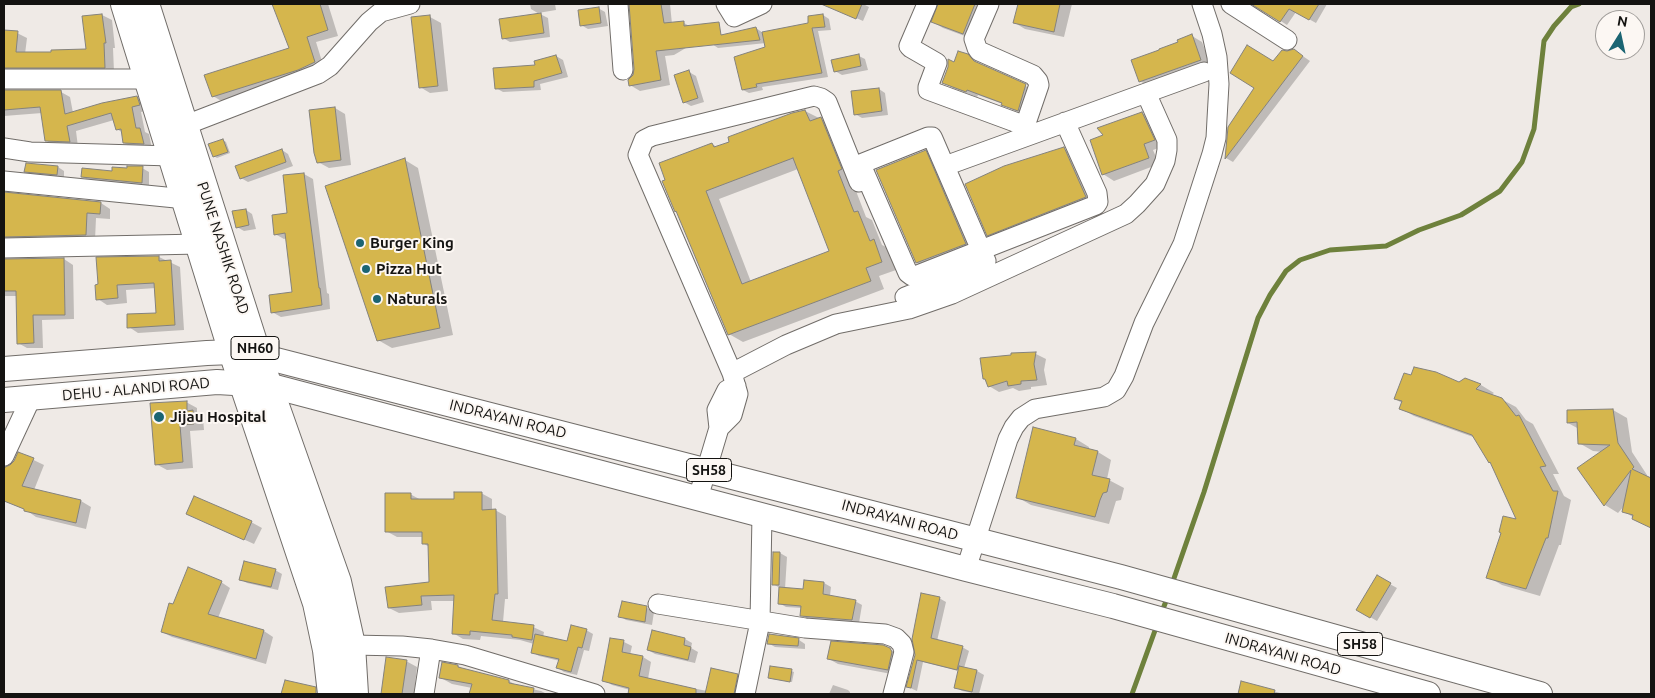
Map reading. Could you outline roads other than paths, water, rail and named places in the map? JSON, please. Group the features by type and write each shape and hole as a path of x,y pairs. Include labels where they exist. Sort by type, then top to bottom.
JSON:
{"highway":[{"name":"PUNE NASHIK ROAD","path":"125,4 200,244 337,582 351,645 354,694"},
{"name":"PUNE NASHIK ROAD","path":"145,4 183,126 245,353"},
{"name":"PUNE NASHIK ROAD","path":"256,384 317,603 327,650 332,694"}],"main road":[{"name":"DEHU - ALANDI ROAD","path":"4,369 245,353"},
{"name":"INDRAYANI ROAD","path":"245,353 1170,590 1540,694"},
{"name":"DEHU - ALANDI ROAD","path":"4,400 217,382 256,384"},
{"name":"INDRAYANI ROAD","path":"256,384 1149,616 1428,694"}],"street":[{"path":"183,126 318,74 330,66 369,22 381,12 410,4"},
{"path":"618,4 623,70"},
{"path":"726,4 734,17 762,4"},
{"path":"927,4 909,46 937,64 928,90 1022,125 1026,123 1039,85 1038,81 1033,75 979,51 977,48 974,39 988,4"},
{"path":"966,569 1008,439 1014,426 1021,418 1035,409 1104,397 1116,390 1124,376 1144,323 1183,244 1214,146 1217,119 1219,84 1217,57 1202,4"},
{"path":"1231,4 1287,40"},
{"path":"945,166 1204,72"},
{"path":"4,79 148,79"},
{"path":"698,498 719,428 717,410 734,379 786,345 836,324 907,303 952,294 1126,214 1155,184 1165,161 1167,150 1167,140 1146,92"},
{"path":"734,379 638,155 644,140 652,136 814,96 821,98 830,109 907,303"},
{"path":"907,303 983,266 986,262 981,250 934,140 930,136 865,162 862,165 910,275 915,276 981,250 1096,205 1098,202 1097,194 1066,122"},
{"path":"4,148 30,152 172,156"},
{"path":"4,181 186,199"},
{"path":"4,248 200,244"},
{"path":"4,456 31,398"},
{"path":"745,694 760,622 762,515"},
{"path":"658,604 760,622 805,628 885,634 896,638 902,644 904,652 892,694"},
{"path":"351,645 431,649 465,655 595,694"},
{"path":"424,694 431,649"}],"waterway":[{"path":"1172,584 1204,492 1258,318 1286,271 1300,260 1330,250 1386,246 1419,230 1461,215 1500,191 1522,162 1534,129 1544,41 1571,7 1579,4"},
{"path":"1161,614 1168,596"},
{"path":"1132,694 1157,625"}],"place":[{"name":"Burger King","path":"360,243"},
{"name":"Pizza Hut","path":"366,269"},
{"name":"Naturals","path":"377,299"},
{"name":"Jijau Hospital","path":"159,417"}]}
